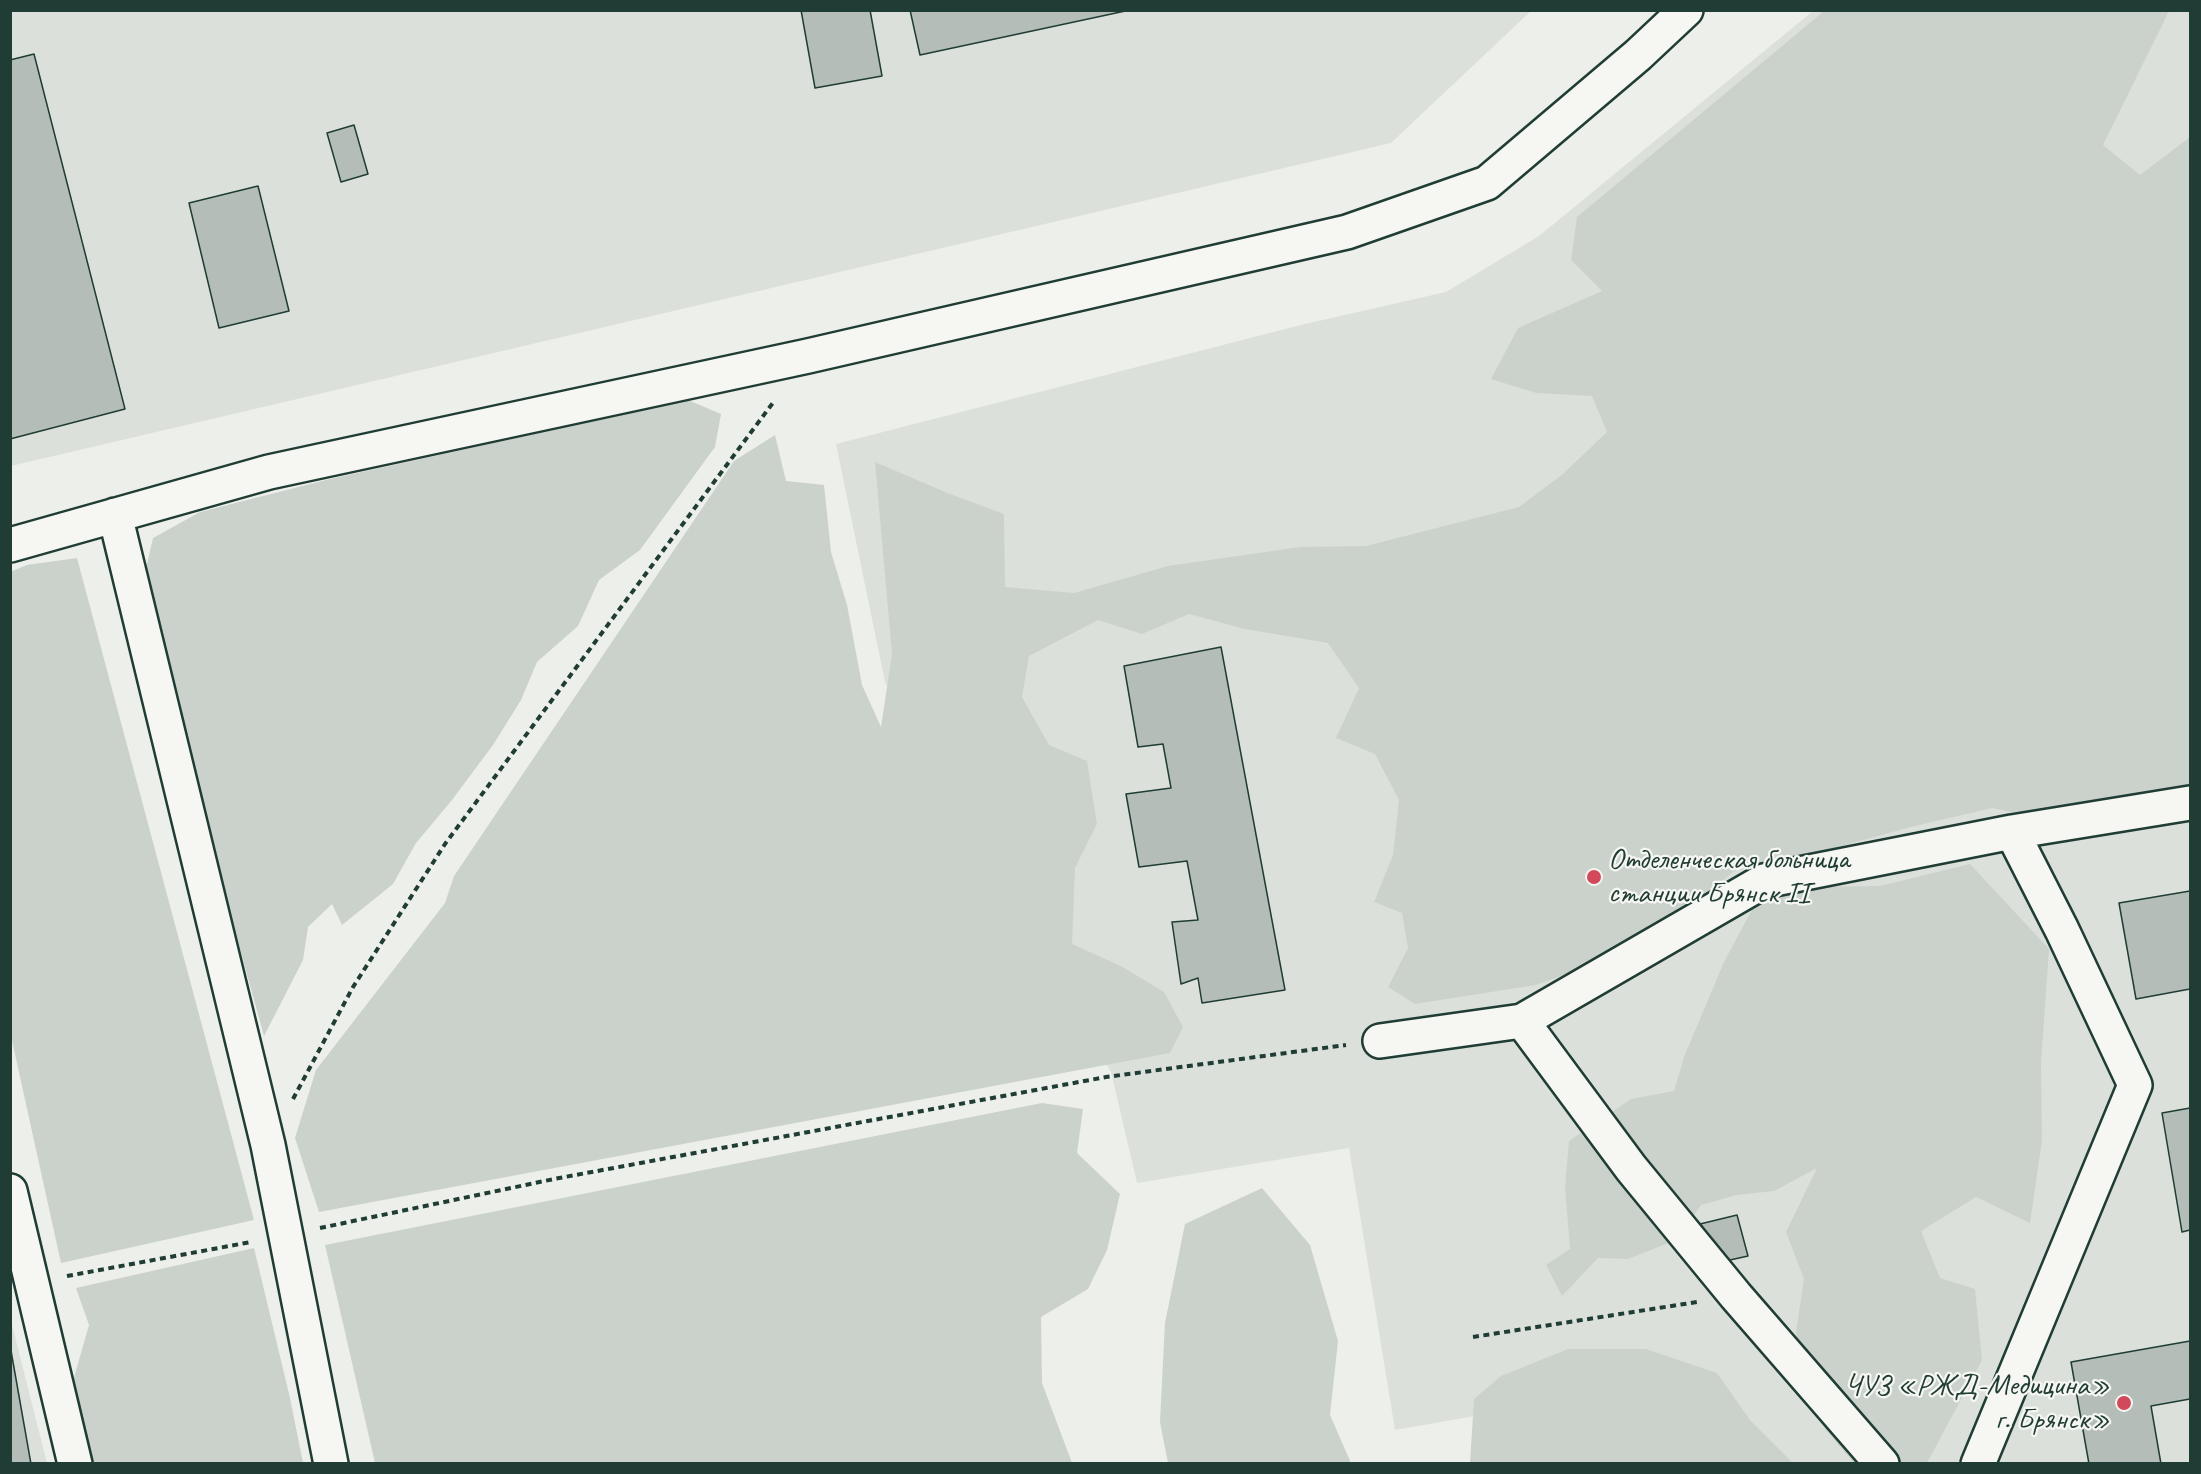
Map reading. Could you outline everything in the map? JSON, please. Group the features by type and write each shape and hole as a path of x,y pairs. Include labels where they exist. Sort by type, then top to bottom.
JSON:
{"street":[{"path":"10,545 269,471 808,356 1347,232 1487,183 1638,55 1686,10"},
{"path":"115,515 268,1145 331,1464"},
{"path":"1380,1041 1522,1021 1764,881 2012,832 2190,803"},
{"path":"1978,1464 2135,1085 2062,930 2012,832"},
{"path":"1522,1021 1631,1168 1736,1296 1882,1464"},
{"path":"10,1191 75,1464"}],"path":[{"path":"268,1145 353,987 445,844 808,356"},
{"path":"32,1283 285,1235 554,1179 1106,1077 1380,1041"},
{"path":"1473,1337 1736,1296"}],"shaded area":[{"path":"10,11 1531,11 1391,143 11,466"},
{"name":"Отделенческая больница станции Брянск II","path":"1813,11 2190,11 2190,1463 1748,1463 1693,1378 1395,1430 1349,1148 1137,1183 1111,1072 885,682 836,444 1305,324 1446,292 1539,236"},
{"path":"1824,11 2169,11 2103,145 2140,175 2190,137 2190,797 2060,822 1992,808 1823,851 1741,866 1683,912 1611,958 1536,985 1415,1004 1388,987 1408,948 1402,913 1374,902 1393,855 1399,800 1375,754 1336,738 1359,688 1328,643 1245,629 1189,614 1142,634 1098,620 1029,656 1022,697 1049,745 1087,761 1097,824 1075,868 1072,944 1121,966 1164,992 1183,1027 1170,1053 319,1212 295,1138 316,1070 445,903 454,876 734,461 775,435 786,481 824,485 831,552 847,605 862,685 881,727 892,654 875,462 1004,514 1005,587 1074,593 1168,566 1300,547 1366,546 1519,507 1563,474 1607,432 1592,396 1536,393 1491,379 1518,328 1602,291 1571,260 1577,217"},
{"path":"688,400 721,414 715,447 640,550 599,580 578,626 537,662 521,700 493,745 416,843 393,884 342,925 332,904 308,927 303,960 264,1036 141,590 153,538 200,512 330,479"},
{"path":"77,558 254,1220 61,1263 11,1036 10,572 27,565"},
{"path":"1970,864 2049,949 2041,1064 2042,1140 2030,1223 1976,1197 1921,1231 1940,1278 1975,1289 1982,1360 1927,1463 1854,1463 1825,1429 1800,1375 1796,1332 1804,1279 1786,1232 1817,1168 1774,1191 1737,1195 1701,1205 1676,1240 1628,1259 1598,1258 1562,1296 1546,1265 1570,1249 1565,1187 1569,1141 1631,1099 1674,1091 1684,1057 1724,962 1755,904 1798,887 1880,886"},
{"path":"1042,1103 1083,1109 1077,1153 1120,1194 1107,1250 1088,1289 1041,1317 1042,1383 1072,1463 375,1463 325,1245"},
{"path":"1262,1188 1310,1245 1338,1341 1330,1415 1351,1463 1168,1463 1160,1422 1165,1323 1185,1224"},
{"path":"254,1248 303,1463 92,1463 73,1381 89,1325 76,1288"},
{"path":"11,1321 47,1463 11,1463"},
{"path":"1568,1349 1646,1349 1717,1373 1750,1420 1793,1463 1470,1463 1474,1399 1501,1376"}],"building":[{"path":"801,10 870,10 882,76 815,88"},
{"path":"910,10 1130,10 920,55"},
{"path":"34,54 125,409 10,439 10,60"},
{"path":"354,125 368,174 341,182 327,133"},
{"path":"258,186 289,311 219,328 189,203"},
{"path":"1221,647 1285,990 1202,1003 1198,978 1181,984 1172,922 1198,920 1187,861 1139,867 1126,794 1171,788 1163,744 1138,747 1124,666"},
{"path":"2190,891 2190,989 2136,999 2119,903"},
{"path":"2190,1108 2190,1230 2182,1232 2162,1113"},
{"path":"1737,1215 1748,1256 1712,1264 1700,1224"},
{"name":"ЧУЗ «РЖД-Медицина» г. Брянск»","path":"2190,1341 2190,1399 2151,1406 2161,1464 2089,1464 2071,1362"},
{"path":"10,1345 31,1464 10,1464"}],"place":[{"name":"Отделенческая больница станции Брянск II","path":"1594,877"},
{"name":"ЧУЗ «РЖД-Медицина» г. Брянск»","path":"2124,1403"}]}
